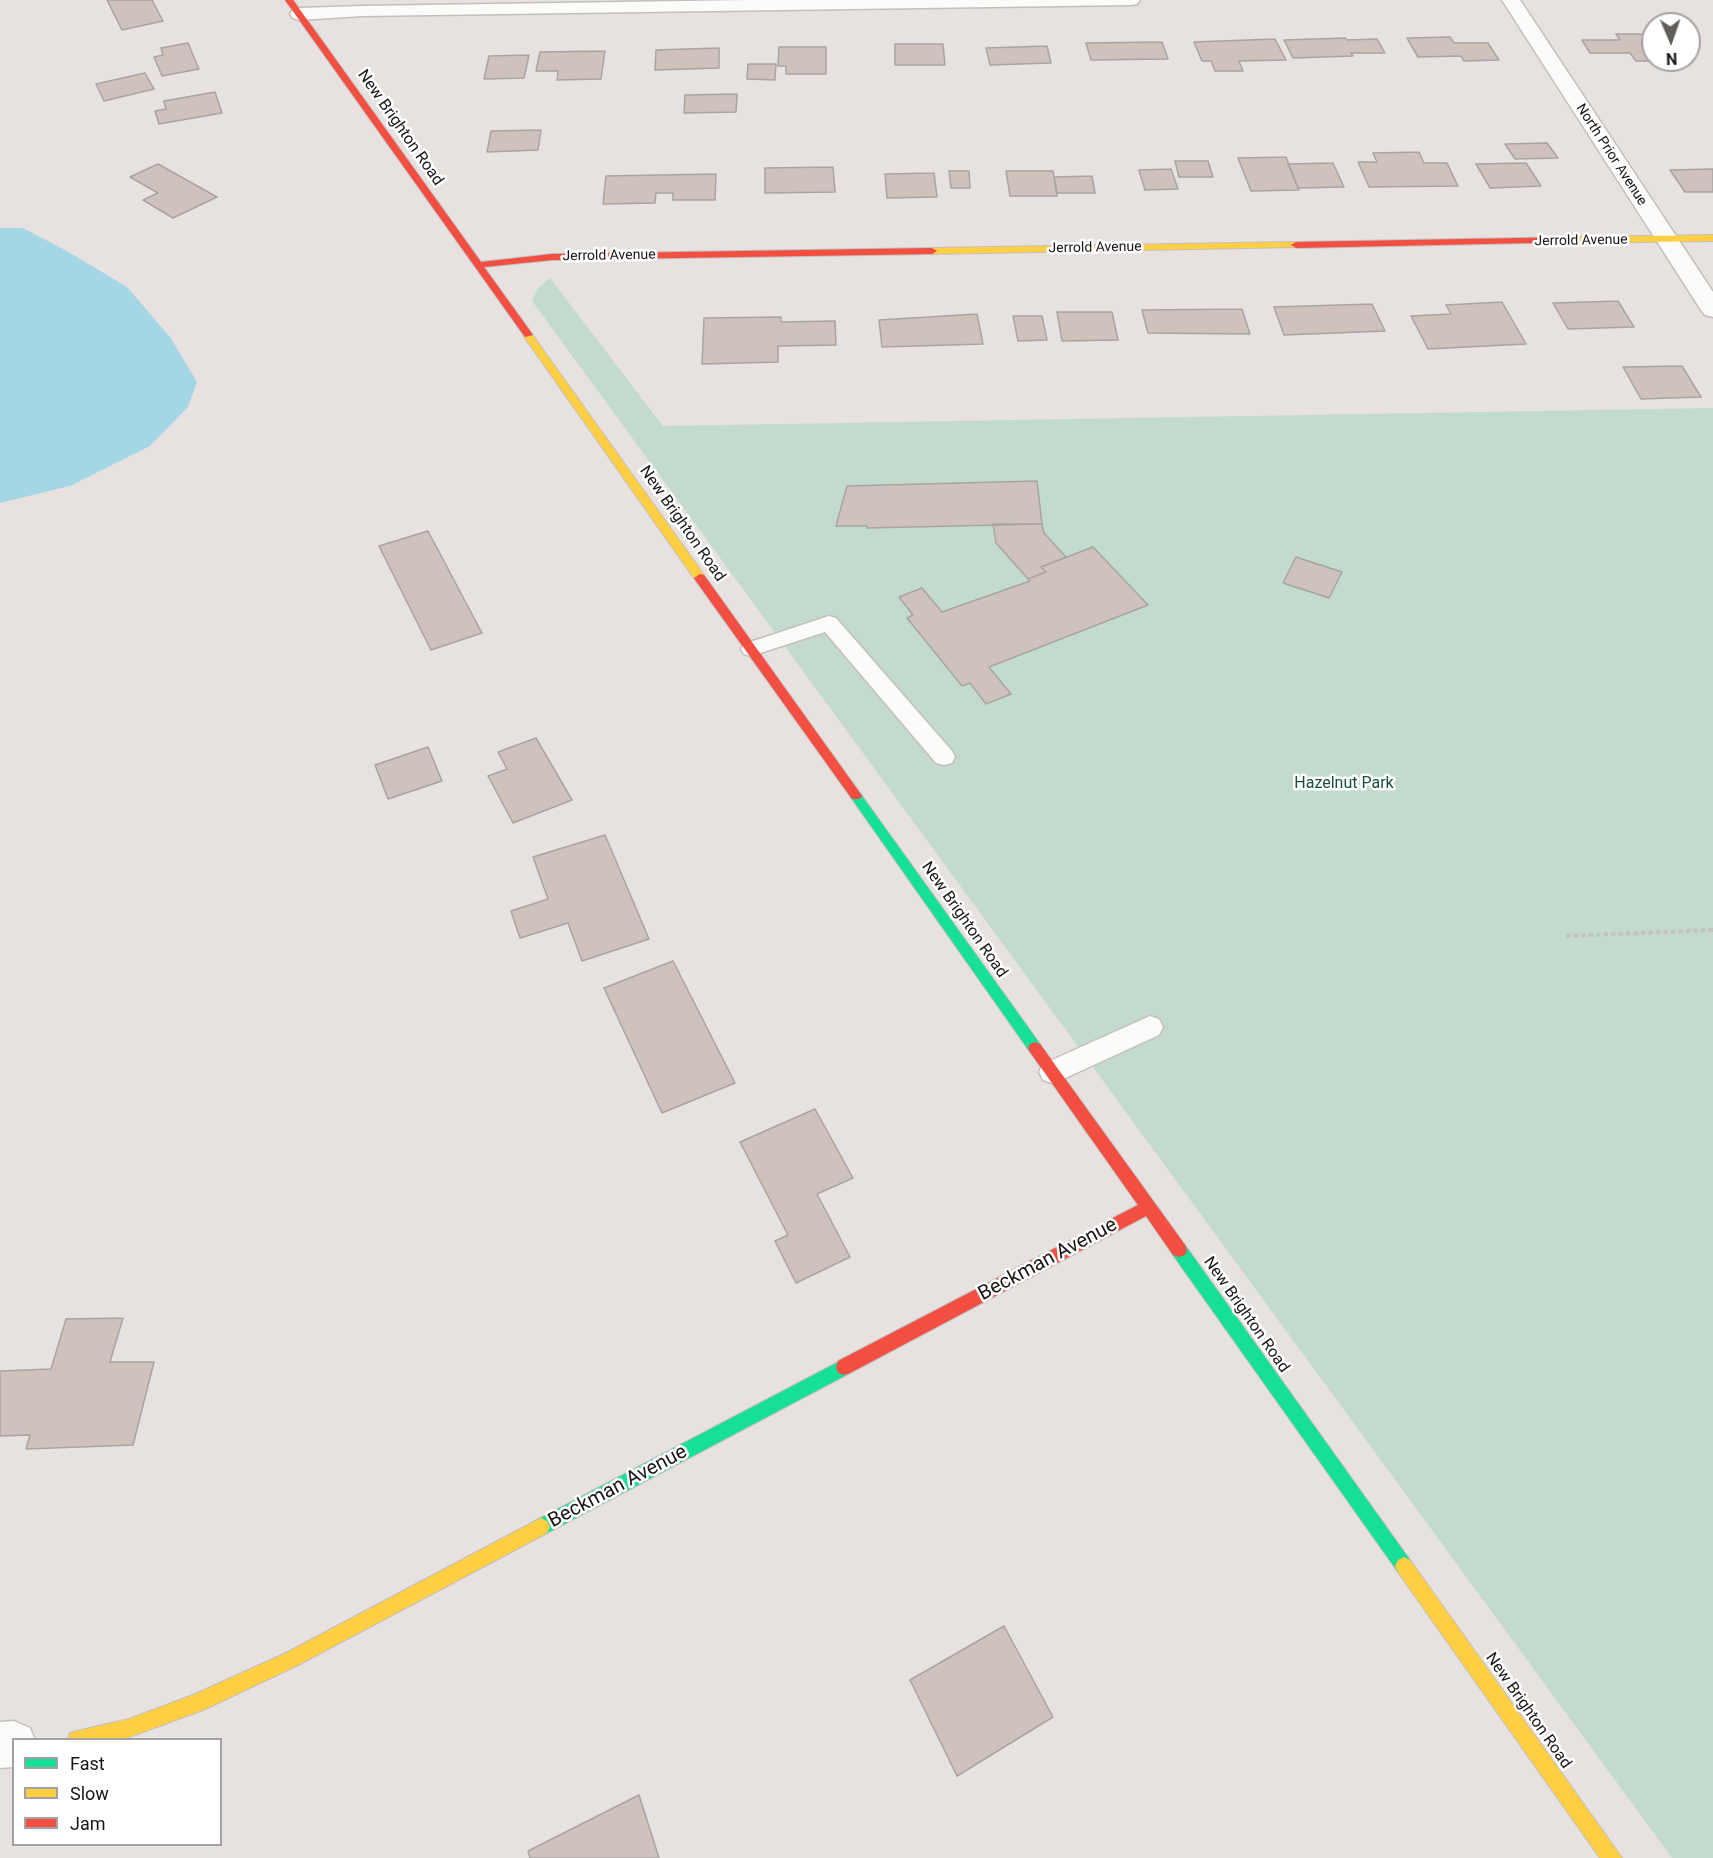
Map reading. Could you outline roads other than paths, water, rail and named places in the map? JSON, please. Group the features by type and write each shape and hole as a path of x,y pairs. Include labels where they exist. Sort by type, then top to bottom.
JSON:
{"street":[{"path":"294,7 398,10 1131,0"},
{"name":"North Prior Avenue","path":"1510,0 1713,310"},
{"name":"New Brighton Road","path":"294,7 1612,1858"},
{"name":"Jerrold Avenue","path":"478,265 552,257 1713,238"},
{"name":"Beckman Avenue","path":"86,1738 129,1728 185,1707 290,1660 1148,1207"}],"lane":[{"path":"751,649 829,623 944,757"},
{"path":"1052,1072 1150,1027"}],"water":[{"path":"0,228 23,228 127,287 170,337 197,382 188,407 150,446 70,486 0,503"}],"park label":[{"name":"Hazelnut Park","path":"1344,784"}]}
